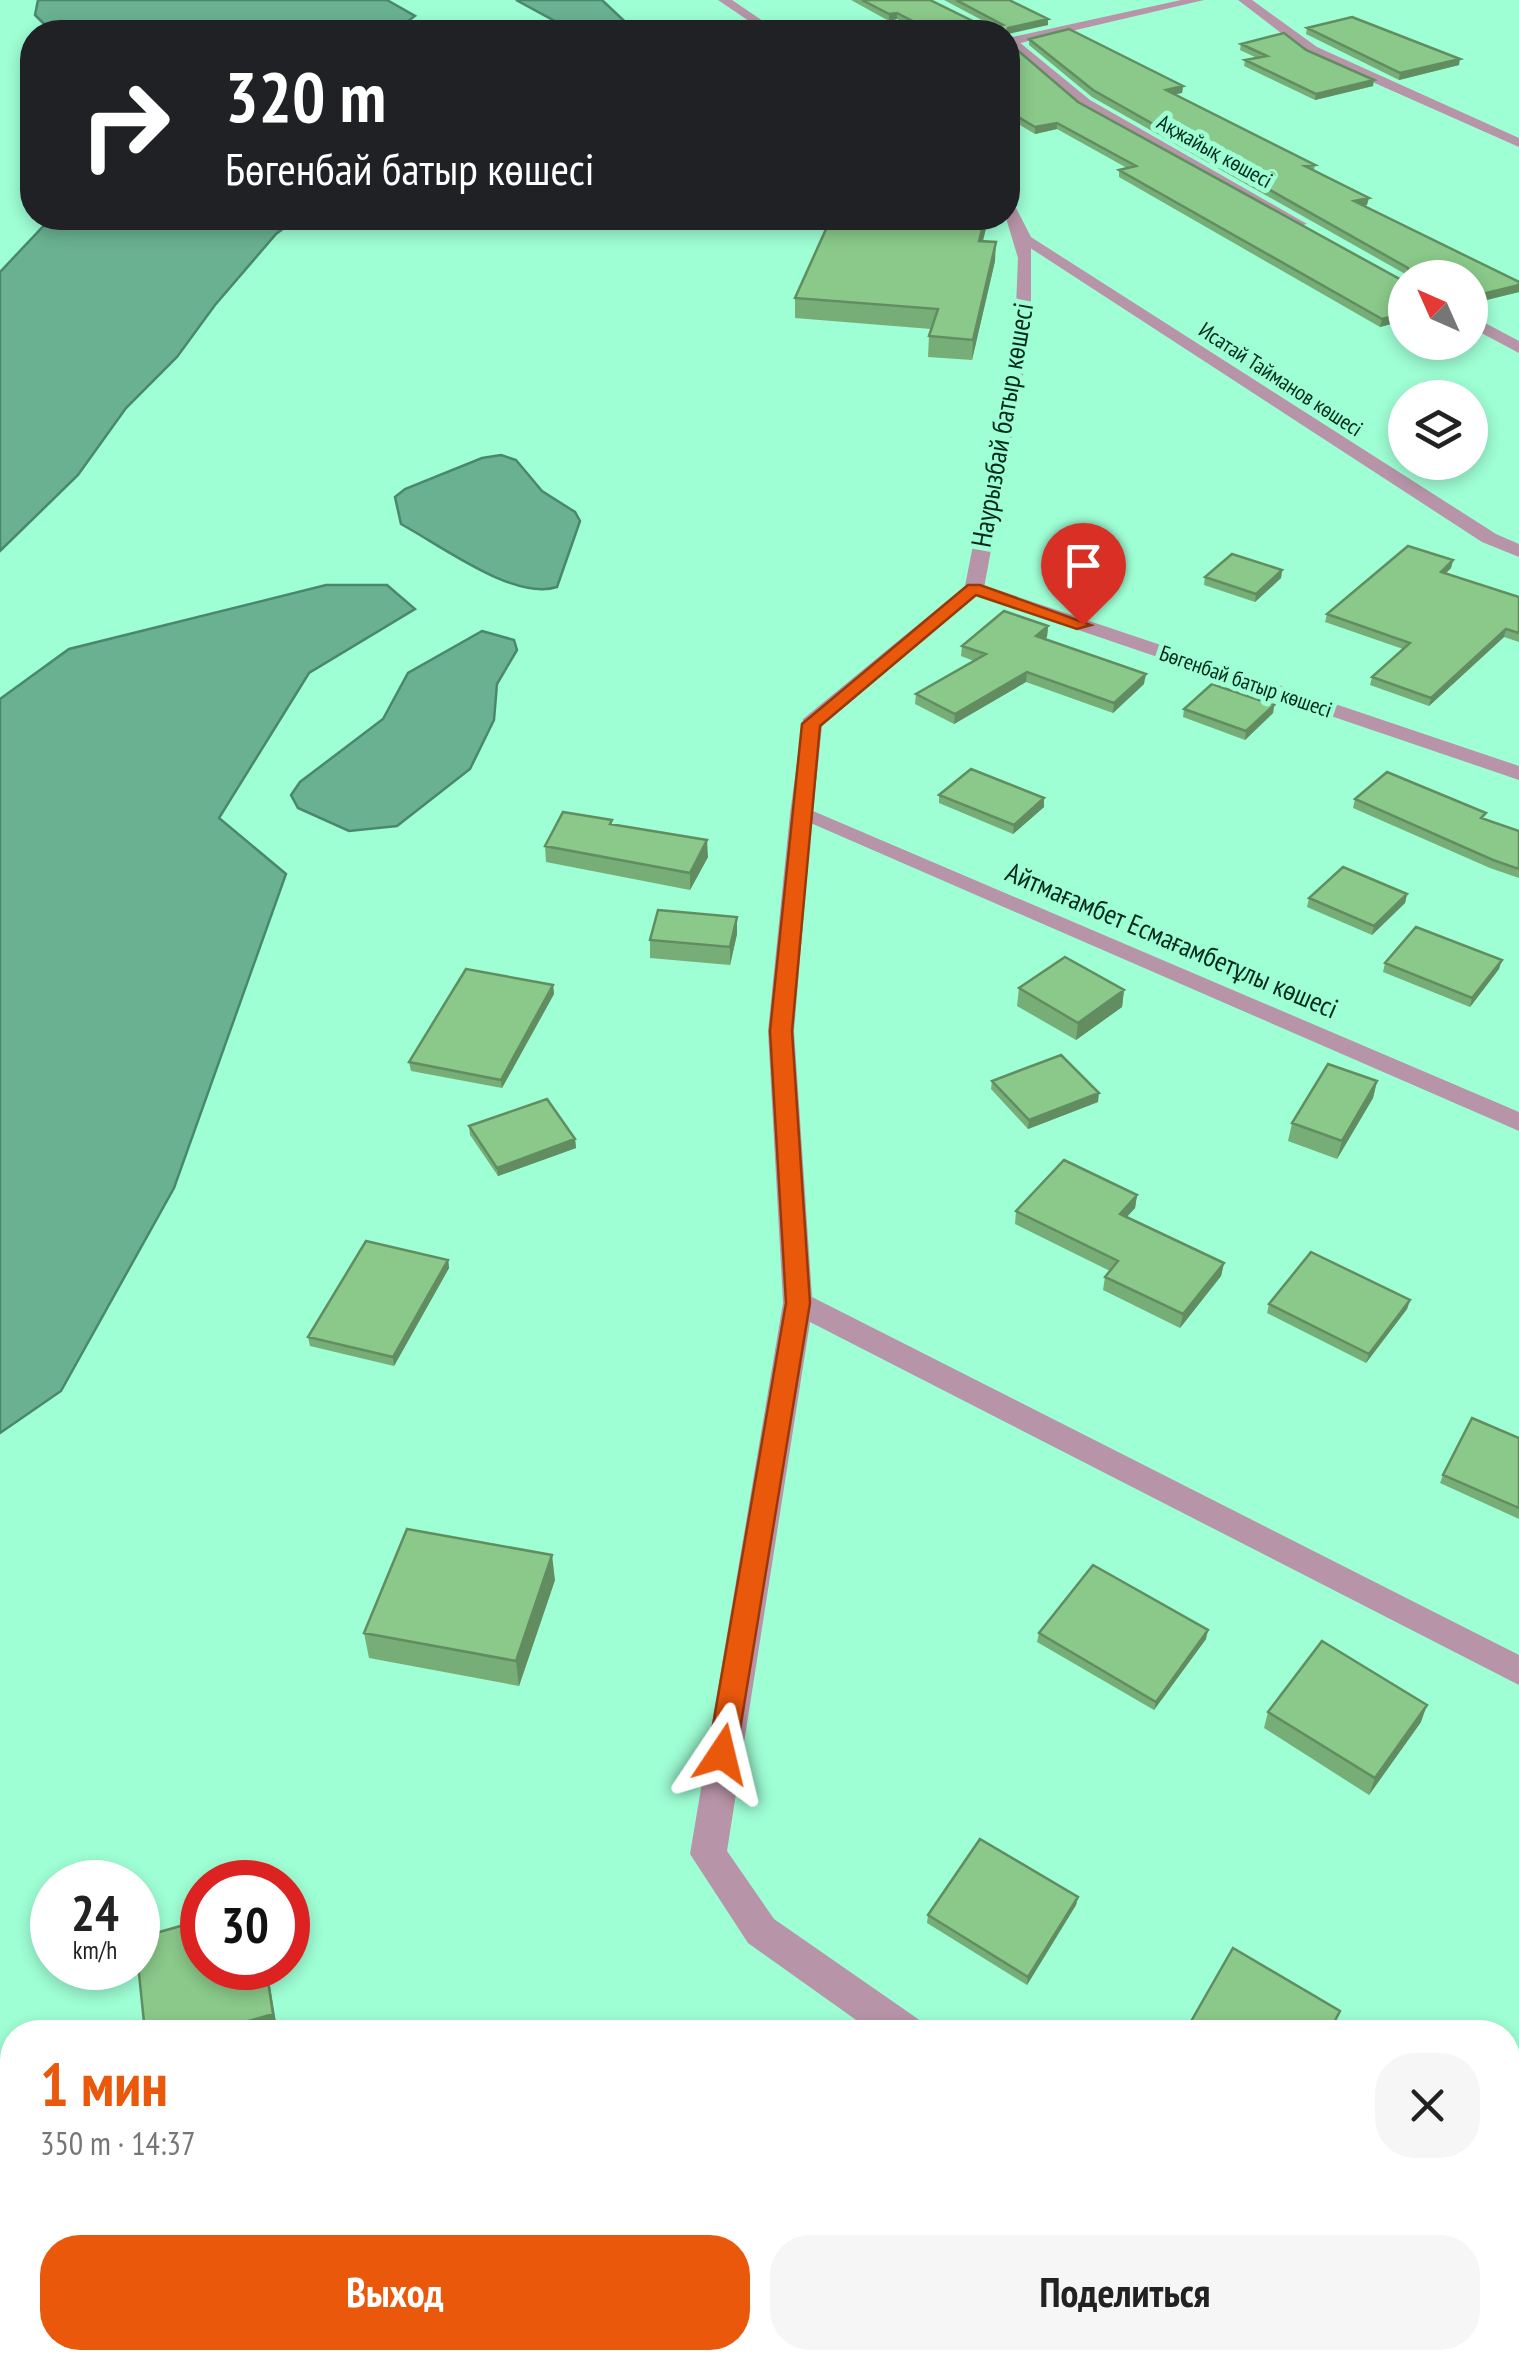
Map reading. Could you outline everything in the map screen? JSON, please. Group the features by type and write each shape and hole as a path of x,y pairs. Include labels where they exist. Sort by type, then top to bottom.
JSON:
{"street":[{"path":"724,0 755,20"},
{"path":"1020,40 1198,0"},
{"path":"1244,0 1312,50 1519,143"},
{"name":"Ақжайық көшесі","path":"1020,50 1085,103 1321,236"},
{"name":"Наурызбай батыр көшесі","path":"974,588 1024,332 1026,258 1019,230"},
{"name":"Исатай Тайманов көшесі","path":"1022,237 1389,475 1519,551"},
{"path":"1488,330 1519,348"},
{"path":"887,2020 762,1931 708,1854 798,1303 781,1031 811,724 974,588"},
{"name":"Бөгенбай батыр көшесі","path":"974,588 1519,773"},
{"name":"Айтмағамбет Есмағамбетұлы көшесі","path":"800,814 1519,1122"},
{"path":"798,1303 1519,1671"}],"shaded area":[{"path":"38,0 387,0 415,16 410,20 40,20 35,15"},
{"path":"516,0 602,0 623,20 553,20"},
{"path":"40,230 281,230 215,305 177,357 126,408 78,475 0,551 0,272"},
{"path":"501,455 516,460 542,491 575,512 580,521 557,587 540,589 499,579 401,524 395,497 405,489 482,458"},
{"path":"326,585 387,585 415,609 309,673 219,818 286,874 174,1188 61,1391 0,1433 0,699 69,649"},
{"path":"482,631 514,640 517,650 497,684 494,720 470,769 397,826 349,831 298,808 291,795 300,782 383,719 408,673"}],"building":[{"path":"862,0 930,0 971,20 911,20 897,13 889,14"},
{"path":"956,0 1009,0 1048,19 1020,25 1020,20 994,20"},
{"path":"1352,17 1460,59 1400,73 1307,28"},
{"path":"1069,29 1183,86 1166,90 1315,165 1305,166 1369,198 1354,201 1474,260 1394,260 1093,90 1029,39"},
{"path":"1284,33 1306,50 1374,80 1316,94 1245,60 1267,56 1241,44"},
{"path":"1020,52 1078,102 1388,273 1388,317 1382,319 1119,170 1136,166 1057,123 1035,127 1020,118"},
{"path":"826,230 982,230 979,241 996,242 973,340 929,336 938,309 795,298"},
{"path":"1488,267 1519,282 1488,293"},
{"path":"1408,546 1453,560 1441,572 1519,597 1519,633 1506,629 1431,698 1372,677 1410,643 1327,614"},
{"path":"1232,554 1282,570 1256,594 1205,577"},
{"path":"1004,611 1048,626 1036,636 1146,674 1114,703 1027,672 955,714 916,694 986,654 962,646"},
{"path":"1212,684 1274,705 1246,731 1184,709"},
{"path":"971,769 1044,798 1014,825 939,795"},
{"path":"1387,772 1486,813 1481,818 1519,831 1519,869 1355,799"},
{"path":"563,812 707,840 690,873 545,846"},
{"path":"1343,867 1407,894 1374,926 1309,898"},
{"path":"658,910 737,917 730,947 650,940"},
{"path":"1416,927 1502,960 1472,998 1385,963"},
{"path":"1065,957 1124,990 1078,1023 1019,988"},
{"path":"466,969 553,985 501,1080 409,1062"},
{"path":"1061,1055 1099,1093 1029,1120 992,1081"},
{"path":"1328,1064 1377,1081 1342,1141 1292,1123"},
{"path":"547,1099 575,1139 497,1168 469,1126"},
{"path":"1064,1160 1137,1195 1120,1214 1224,1263 1183,1314 1105,1277 1118,1261 1016,1211"},
{"path":"366,1241 448,1260 393,1357 308,1337"},
{"path":"1311,1252 1410,1300 1369,1354 1269,1304"},
{"path":"1472,1418 1519,1438 1519,1508 1443,1475"},
{"path":"407,1529 552,1555 516,1661 364,1633"},
{"path":"1093,1565 1208,1630 1156,1702 1039,1633"},
{"path":"1322,1641 1427,1705 1375,1778 1268,1712"},
{"path":"980,1839 1078,1897 1028,1977 928,1915"},
{"path":"180,1926 180,1990 269,1990 273,2014 252,2020 144,2020 141,1990 160,1990 160,1932"},
{"path":"1233,1948 1340,2011 1335,2020 1192,2020"}],"route":[{"path":"722,1754 798,1303 781,1031 811,724 974,588 1083,625"}]}
